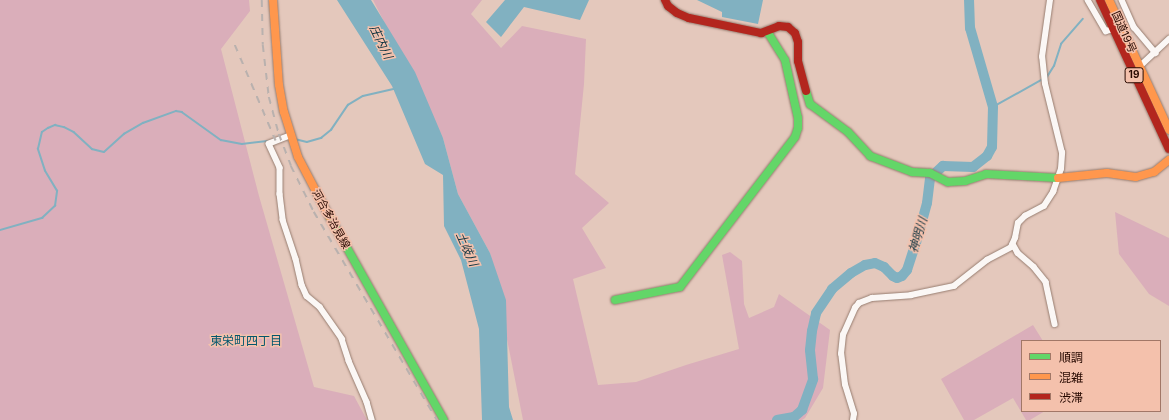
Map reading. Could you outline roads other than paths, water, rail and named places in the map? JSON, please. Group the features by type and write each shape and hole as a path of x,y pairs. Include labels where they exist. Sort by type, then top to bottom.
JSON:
{"main road":[{"name":"河合多治見線","path":"273,0 279,85 290,136 309,181 444,420"},
{"path":"665,0 668,6 677,13 689,18 761,33 779,26 788,28 795,33 798,42 798,61 810,104 848,132 870,156 900,166 912,172 930,174 948,182 965,181 986,174 1058,178 1107,173 1129,177 1144,176 1154,172 1169,160"},
{"name":"国道19号","path":"1100,0 1114,29 1169,130"},
{"name":"国道19号","path":"1109,0 1169,149"},
{"path":"615,300 680,286 795,137 798,128 798,118 785,60 767,31"}],"street":[{"path":"853,420 854,414 845,385 840,354 843,335 855,308 859,303 872,298 911,294 954,286 987,260 1004,253 1011,247 1018,223 1024,216 1044,206 1058,178 1062,153 1045,84 1042,57 1050,0"},
{"path":"1088,0 1098,14 1106,31 1114,29"},
{"path":"1122,0 1134,27 1156,53"},
{"path":"1136,69 1156,53 1169,39"},
{"path":"290,136 269,144 280,168 280,194 283,220 288,238 296,259 304,291 307,296 324,312 342,338 349,361 367,402 372,420"},
{"path":"1013,244 1018,253 1034,266 1046,282 1055,324"}],"water":[{"path":"337,0 371,0 415,72 443,138 458,194 490,253 506,300 509,407 513,420 482,420 479,329 461,260 444,226 443,175 425,164 392,86"},
{"path":"505,0 589,0 580,20 524,7 501,37 486,22"},
{"path":"697,0 763,0 758,24 722,17 722,12"}],"waterway":[{"name":"神明川","path":"777,420 794,417 802,410 813,379 810,350 816,313 832,289 851,273 865,265 875,263 884,267 897,278 902,276 907,270 916,243 927,203 930,178 943,166 973,167 987,156 992,147 993,107 970,28 969,0"},
{"path":"1047,77 1054,66 1061,44 1083,19"},
{"path":"993,107 1043,79"},
{"path":"295,139 307,142 321,138 331,130 348,105 363,96 394,89"},
{"path":"0,230 42,218 55,206 57,191 45,171 38,149 42,132 55,125 64,127 74,132 92,149 104,152 124,134 143,123 176,111 182,112 221,140 242,144 267,141"}],"railway":[{"path":"262,0 263,45 269,97 279,134 291,166 314,212 437,420"},
{"path":"235,45 276,141"}],"district":[{"name":"東栄町四丁目","path":"246,341"}],"water label":[{"name":"庄内川","path":"381,42"},
{"name":"土岐川","path":"467,249"}]}
